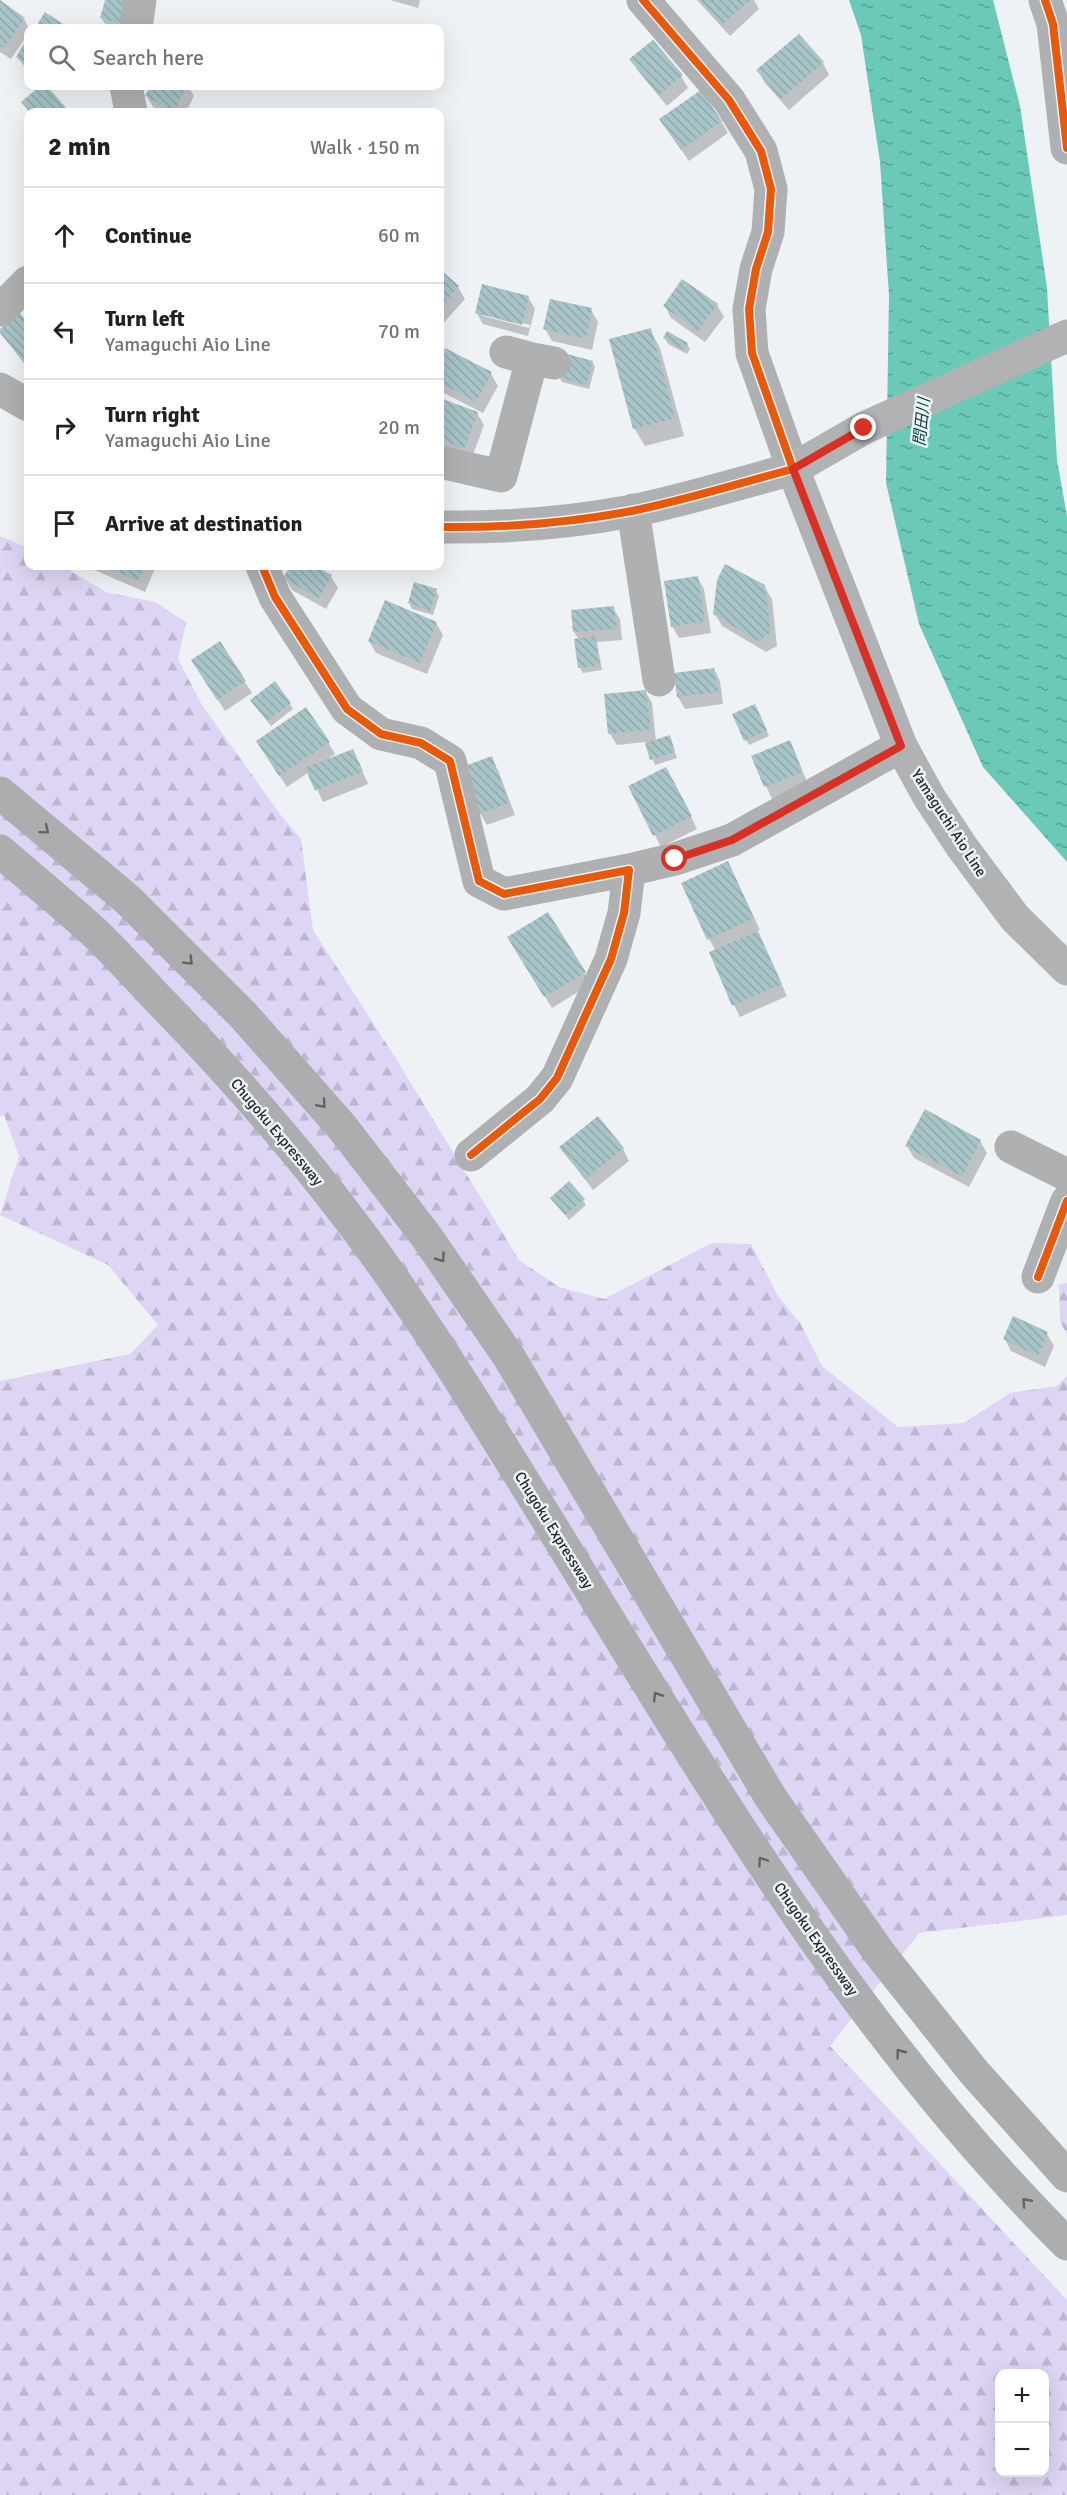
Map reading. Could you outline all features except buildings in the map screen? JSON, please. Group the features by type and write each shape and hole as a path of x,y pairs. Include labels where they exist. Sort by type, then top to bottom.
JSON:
{"highway":[{"path":"0,793 127,899 244,1016 349,1136 426,1236 509,1358 771,1798 880,1954 973,2071 1067,2176"},
{"name":"Chugoku Expressway","path":"0,851 95,933 204,1046 302,1158 384,1266 464,1386 714,1788 823,1953 940,2105 1033,2210 1067,2244"}],"main road":[{"path":"793,469 864,428 1067,336"},
{"name":"Yamaguchi Aio Line","path":"793,469 901,746 929,797 962,847 1015,918 1067,969"}],"street":[{"path":"137,24 140,0"},
{"path":"444,527 553,523 633,510 793,469 752,353 749,309 756,269 768,232 771,189 760,151 729,100 643,0"},
{"path":"1045,0 1053,24 1067,148"},
{"path":"127,90 130,108"},
{"path":"0,310 24,286"},
{"path":"444,463 501,477 531,358"},
{"path":"0,389 24,403"},
{"path":"633,510 659,680"},
{"path":"264,570 275,597 347,709 381,734 421,743 450,761 478,881 504,894 675,859 732,840 901,746"},
{"path":"471,1155 540,1099 557,1078 611,959 624,913 628,870"},
{"path":"1011,1147 1067,1175"},
{"path":"1038,1277 1067,1201"}],"green space":[{"path":"0,536 24,546 24,570 69,570 106,592 155,602 186,622 178,659 202,705 280,814 301,839 313,930 393,1054 519,1260 559,1287 604,1299 712,1243 751,1244 778,1296 800,1323 822,1366 898,1427 964,1423 1010,1393 1057,1386 1067,1376 1067,1915 919,1933 830,2046 1067,2300 1067,2495 0,2495 0,1381 130,1354 158,1325 108,1265 0,1215 19,1156 4,1115 0,1116"},
{"path":"1067,1283 1067,1334 1060,1322 1059,1284"}],"water":[{"name":"問田川","path":"849,0 993,0 1020,106 1047,288 1057,460 1067,516 1067,862 983,767 919,624 886,483 889,295 880,162 861,35"}],"cycle path":[{"path":"444,527 488,527 584,519 672,502 793,469 752,353 749,309 756,269 768,232 771,189 761,151 729,100 643,0"},
{"path":"1045,0 1053,24 1067,148"},
{"path":"264,570 275,597 347,709 381,734 421,743 450,761 479,881 504,894 629,870 624,913 611,959 557,1078 540,1099 471,1155"},
{"path":"1038,1277 1067,1201"}],"route":[{"path":"675,859 732,840 901,746 793,469 864,428"}]}
